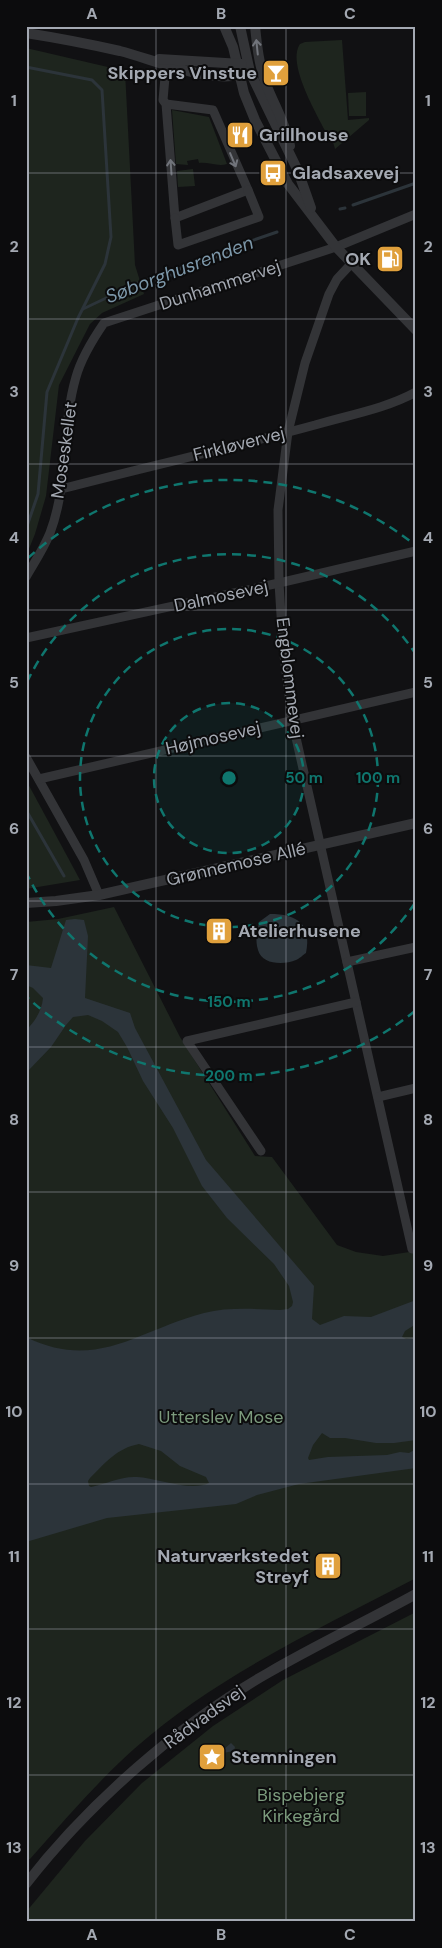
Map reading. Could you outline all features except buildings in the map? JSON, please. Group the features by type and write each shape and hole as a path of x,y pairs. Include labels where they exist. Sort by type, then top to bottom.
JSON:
{"street":[{"path":"240,26 244,44 246,70 244,92 255,120 288,184 336,247 416,330"},
{"path":"244,44 253,27"},
{"path":"253,27 261,69 288,134 292,160"},
{"path":"229,28 237,65"},
{"path":"26,33 121,52 166,66 224,77 246,70"},
{"path":"145,58 237,65 246,70 292,160 315,217"},
{"path":"166,66 163,100 166,104 178,245 259,217 213,110 166,104"},
{"path":"175,218 248,190"},
{"name":"Dunhammervej","path":"104,323 336,247 416,214"},
{"name":"Engblommevej","path":"351,264 337,279 329,294 305,363 288,432 278,510 279,583 283,647 292,720 414,1248"},
{"name":"Moseskellet","path":"26,577 50,533 61,489 71,400 76,376 94,338 104,323"},
{"name":"Firkløvervej","path":"61,489 288,432 403,399 416,392"},
{"name":"Dalmosevej","path":"26,638 416,551"},
{"name":"Højmosevej","path":"39,779 416,692"},
{"path":"26,757 84,860 99,895"},
{"name":"Grønnemose Allé","path":"26,903 99,895 416,823"},
{"path":"347,962 416,947"},
{"path":"261,1151 187,1041 356,1002"},
{"path":"378,1097 416,1088"},
{"name":"Rådvadsvej","path":"26,1884 30,1873 98,1804 163,1746 200,1717 267,1673 416,1594"}],"green space":[{"path":"342,40 348,120 369,118 369,120 335,149 300,77 297,53 300,44 305,42"},
{"path":"26,48 125,71 135,265 144,294 102,313 90,324 59,385 46,496 35,534 26,556"},
{"path":"366,92 366,116 349,116 348,93"},
{"path":"172,110 209,117 227,164 199,163 198,159 187,161 188,165 176,164"},
{"path":"193,169 195,186 178,187 177,171"},
{"path":"26,780 80,880 26,889"},
{"name":"Utterslev Mose","path":"114,907 180,1037 255,1156 272,1157 337,1245 356,1252 383,1256 416,1251 416,1578 269,1655 199,1699 134,1749 106,1775 30,1859 26,1860 26,922 58,919"},
{"name":"Bispebjerg Kirkegård","path":"416,1612 416,1922 26,1922 26,1912 85,1841 142,1783 213,1726 283,1680"}],"shaded area":[{"path":"270,914 288,916 300,923 307,935 306,953 296,960 286,963 269,961 260,955 256,939 259,922"},
{"path":"66,920 84,920 88,936 85,998 130,1013 135,1028 206,1160 314,1286 312,1319 320,1325 344,1316 371,1317 416,1300 416,1324 405,1331 402,1337 406,1339 416,1338 416,1440 376,1443 345,1438 330,1438 322,1433 313,1445 308,1458 309,1460 328,1457 387,1455 400,1452 409,1453 416,1449 416,1468 299,1484 257,1495 236,1504 107,1518 26,1542 26,1337 51,1347 74,1350 96,1349 117,1344 204,1313 232,1309 280,1310 288,1309 292,1306 293,1302 289,1286 274,1264 227,1218 202,1186 173,1128 143,1081 118,1032 102,1021 88,1015 73,1017 51,1047 26,1073 26,1030 38,1016 43,998 33,988 26,985 26,965 51,968","holes":["139,1444 161,1451 180,1466 206,1477 209,1483 193,1486 131,1477 89,1486 88,1481 90,1478 112,1457 124,1449"]},
{"path":"231,1743 235,1747 234,1751 223,1753 213,1763 207,1760 209,1752 223,1750"}],"waterway":[{"path":"26,67 92,80 102,90 111,237 105,264 78,318 47,392 38,494 26,529"},
{"name":"Søborghusrenden","path":"353,205 416,183"},
{"name":"Søborghusrenden","path":"340,209 345,208"},
{"name":"Søborghusrenden","path":"83,309 142,281 172,275 185,265 202,263 238,248 245,243 277,232"},
{"path":"26,810 64,876"}],"place":[{"name":"Skippers Vinstue","path":"276,73"},
{"name":"Grillhouse","path":"240,135"},
{"name":"Gladsaxevej","path":"273,173"},
{"name":"OK","path":"390,259"},
{"name":"Atelierhusene","path":"219,931"},
{"name":"Naturværkstedet Streyf","path":"328,1566"},
{"name":"Stemningen","path":"212,1757"}]}
